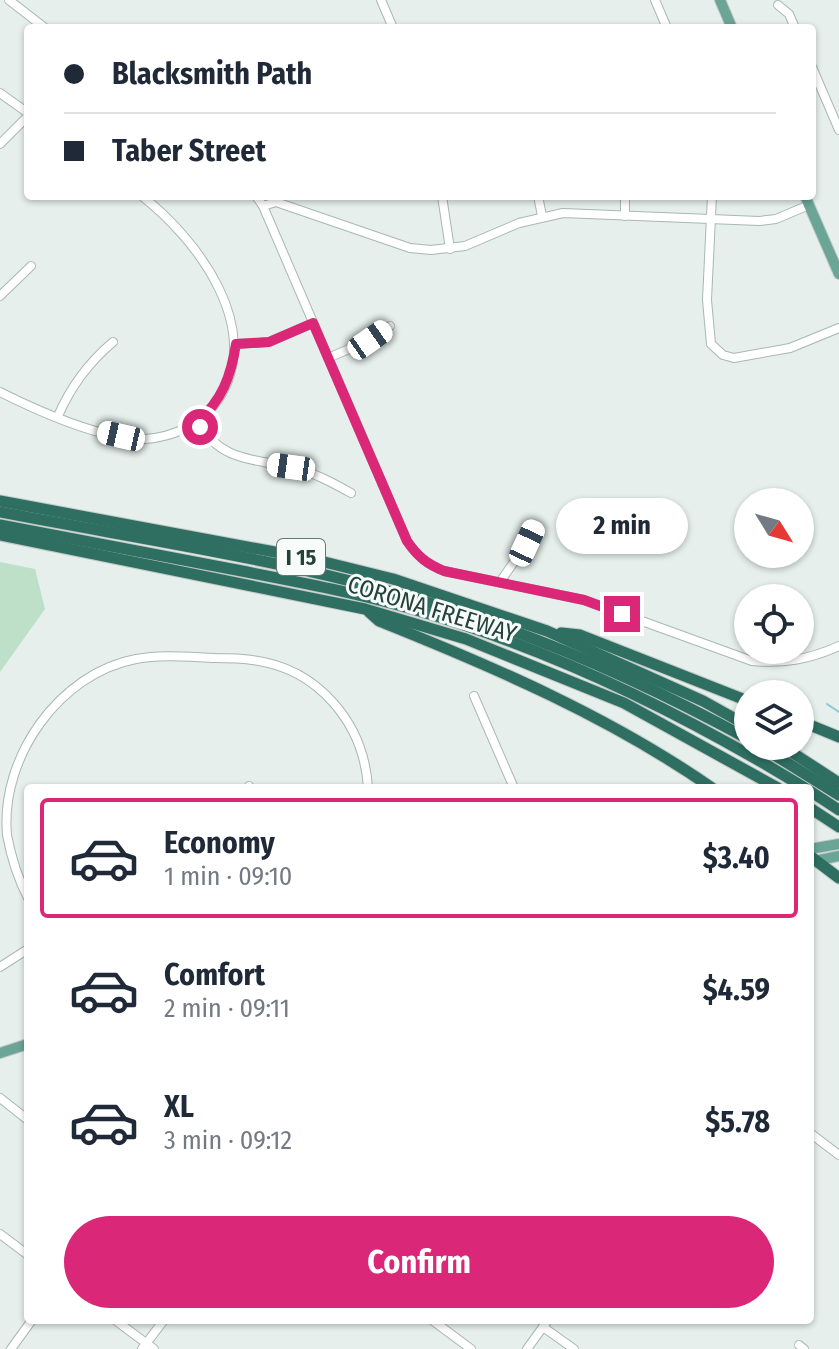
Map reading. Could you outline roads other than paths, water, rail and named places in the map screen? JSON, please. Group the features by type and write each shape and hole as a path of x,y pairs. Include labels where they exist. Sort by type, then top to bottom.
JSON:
{"highway":[{"name":"CORONA FREEWAY","path":"0,499 353,569 447,596 547,631 703,701 734,718"},
{"path":"0,512 277,565 448,608 536,639 627,678 734,732"},
{"path":"0,525 327,588 439,618 614,684 712,733 798,784"},
{"name":"CORONA FREEWAY","path":"0,536 365,609 466,639 601,693 697,741 771,784"},
{"path":"365,609 379,621 467,656 577,709 676,763 706,784"},
{"path":"547,631 580,635 734,696"},
{"path":"814,727 839,737"},
{"path":"783,760 839,795"},
{"path":"804,760 839,783"},
{"path":"814,794 839,810"},
{"path":"814,811 839,827"},
{"path":"814,859 839,878"}],"main road":[{"path":"720,0 730,24"},
{"path":"807,201 839,274"},
{"path":"814,856 839,844"},
{"path":"814,857 839,856"},
{"path":"0,1053 24,1045"}],"street":[{"path":"9,0 40,24"},
{"path":"381,0 391,24"},
{"path":"655,0 662,24"},
{"path":"778,5 789,14 793,24"},
{"path":"816,76 839,130"},
{"path":"0,93 24,111"},
{"path":"0,144 24,118"},
{"path":"0,392 95,430 144,439 169,435 197,422 211,410 229,378 236,344 230,318 203,260 165,214 147,200"},
{"path":"259,200 407,541 428,565 584,600 752,661 774,664 794,661 839,646"},
{"path":"443,200 450,249"},
{"path":"539,200 542,216"},
{"path":"625,200 625,216"},
{"path":"712,200 707,300 711,344 723,355 734,358 790,348 839,328"},
{"path":"263,206 276,202 410,248 450,249 476,244 519,223 563,213 712,220 776,219 807,201"},
{"path":"0,296 31,266"},
{"path":"236,344 269,342 313,323"},
{"path":"328,358 370,340 390,326"},
{"path":"58,416 71,387 95,357 113,342"},
{"path":"197,422 216,444 234,455 253,462 291,467 319,475 351,493"},
{"path":"500,582 525,546 534,526"},
{"path":"24,889 3,834 9,795 22,748 51,707 68,691 89,676 134,659 167,655 252,660 298,674 328,697 353,727 364,759 367,784"},
{"path":"474,696 512,784"},
{"path":"0,967 24,952"},
{"path":"0,1098 24,1117"},
{"path":"814,1136 839,1155"},
{"path":"0,1234 24,1252"},
{"path":"11,1349 29,1324"},
{"path":"120,1324 148,1347 162,1324"},
{"path":"437,1324 471,1349"},
{"path":"527,1349 544,1324"},
{"path":"546,1324 574,1349"}],"waterway":[{"path":"827,704 839,712"}]}
